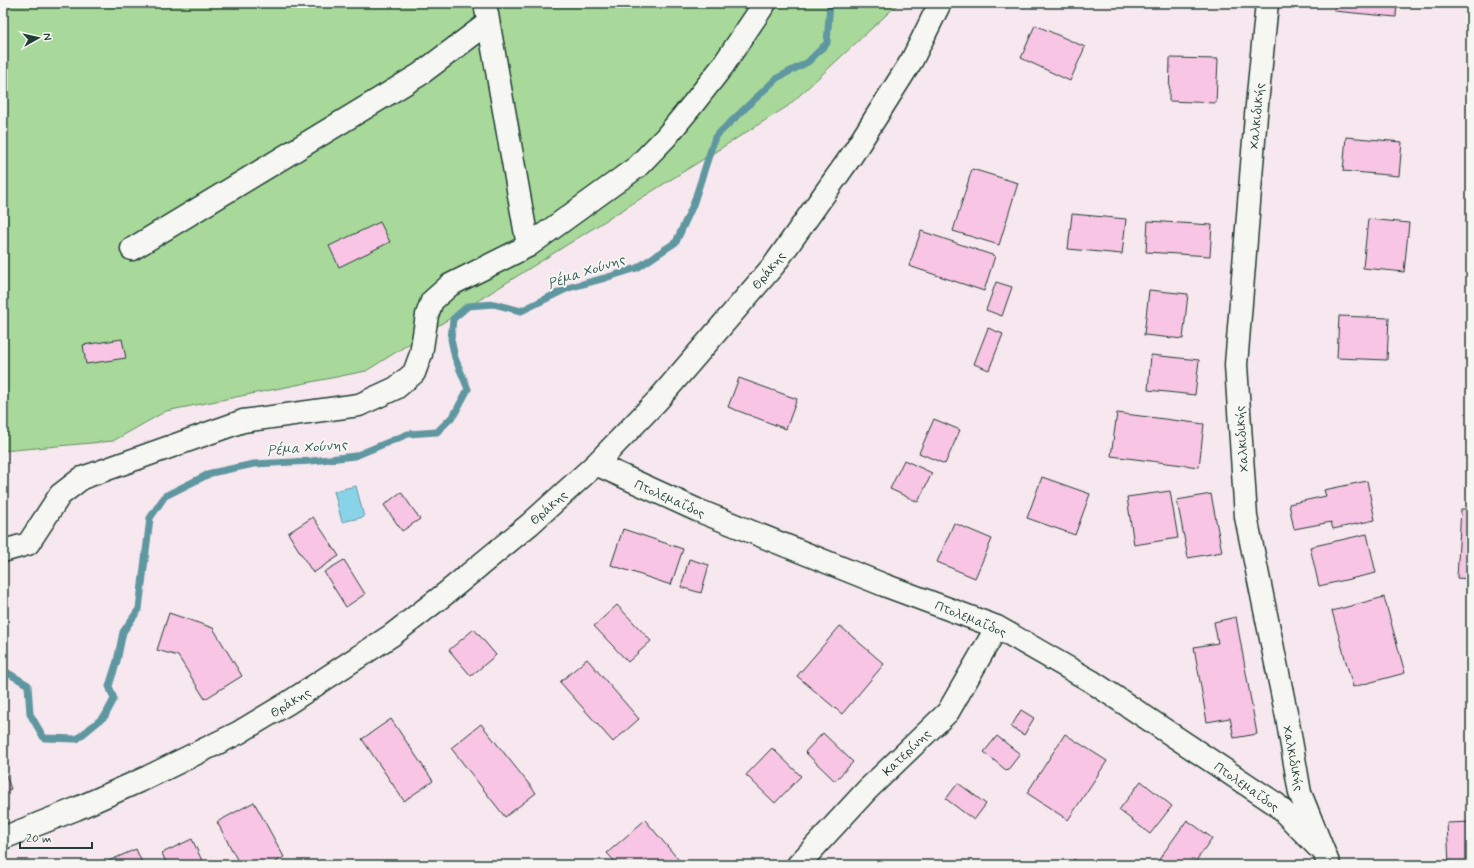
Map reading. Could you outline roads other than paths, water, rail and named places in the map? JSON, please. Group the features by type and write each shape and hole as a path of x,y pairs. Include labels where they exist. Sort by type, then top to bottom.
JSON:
{"street":[{"path":"3,551 28,544 60,495 82,478 243,421 359,405 396,388 414,373 421,354 427,315 432,301 450,285 528,246 637,167 666,137 722,67 765,3"},
{"name":"Θράκης","path":"3,838 76,810 238,733 288,703 392,635 446,594 530,524 596,464 657,401 774,265 852,155 912,60 940,3"},
{"name":"Χαλκιδικής","path":"1267,3 1255,123 1236,365 1246,517 1287,717 1300,793 1327,860"},
{"path":"486,13 528,246"},
{"path":"132,249 419,75 486,13"},
{"name":"Πτολεμαΐδος","path":"596,464 697,510 884,585 997,627 1091,681 1276,804 1327,860"},
{"name":"Κατερίνης","path":"798,865 867,790 948,712 997,627"}],"water":[{"path":"356,486 364,517 342,522 334,491"}],"waterway":[{"name":"Ρέμα Χούνης","path":"3,670 28,685 30,714 44,738 77,739 105,716 114,699 109,686 117,661 123,632 139,609 150,518 165,496 211,473 254,464 312,461 355,456 408,434 437,432 454,415 468,389 455,358 451,339 453,319 468,306 494,304 521,311 568,288 637,268 676,242 693,205 715,137 777,78 808,62 827,43 830,3"}]}
